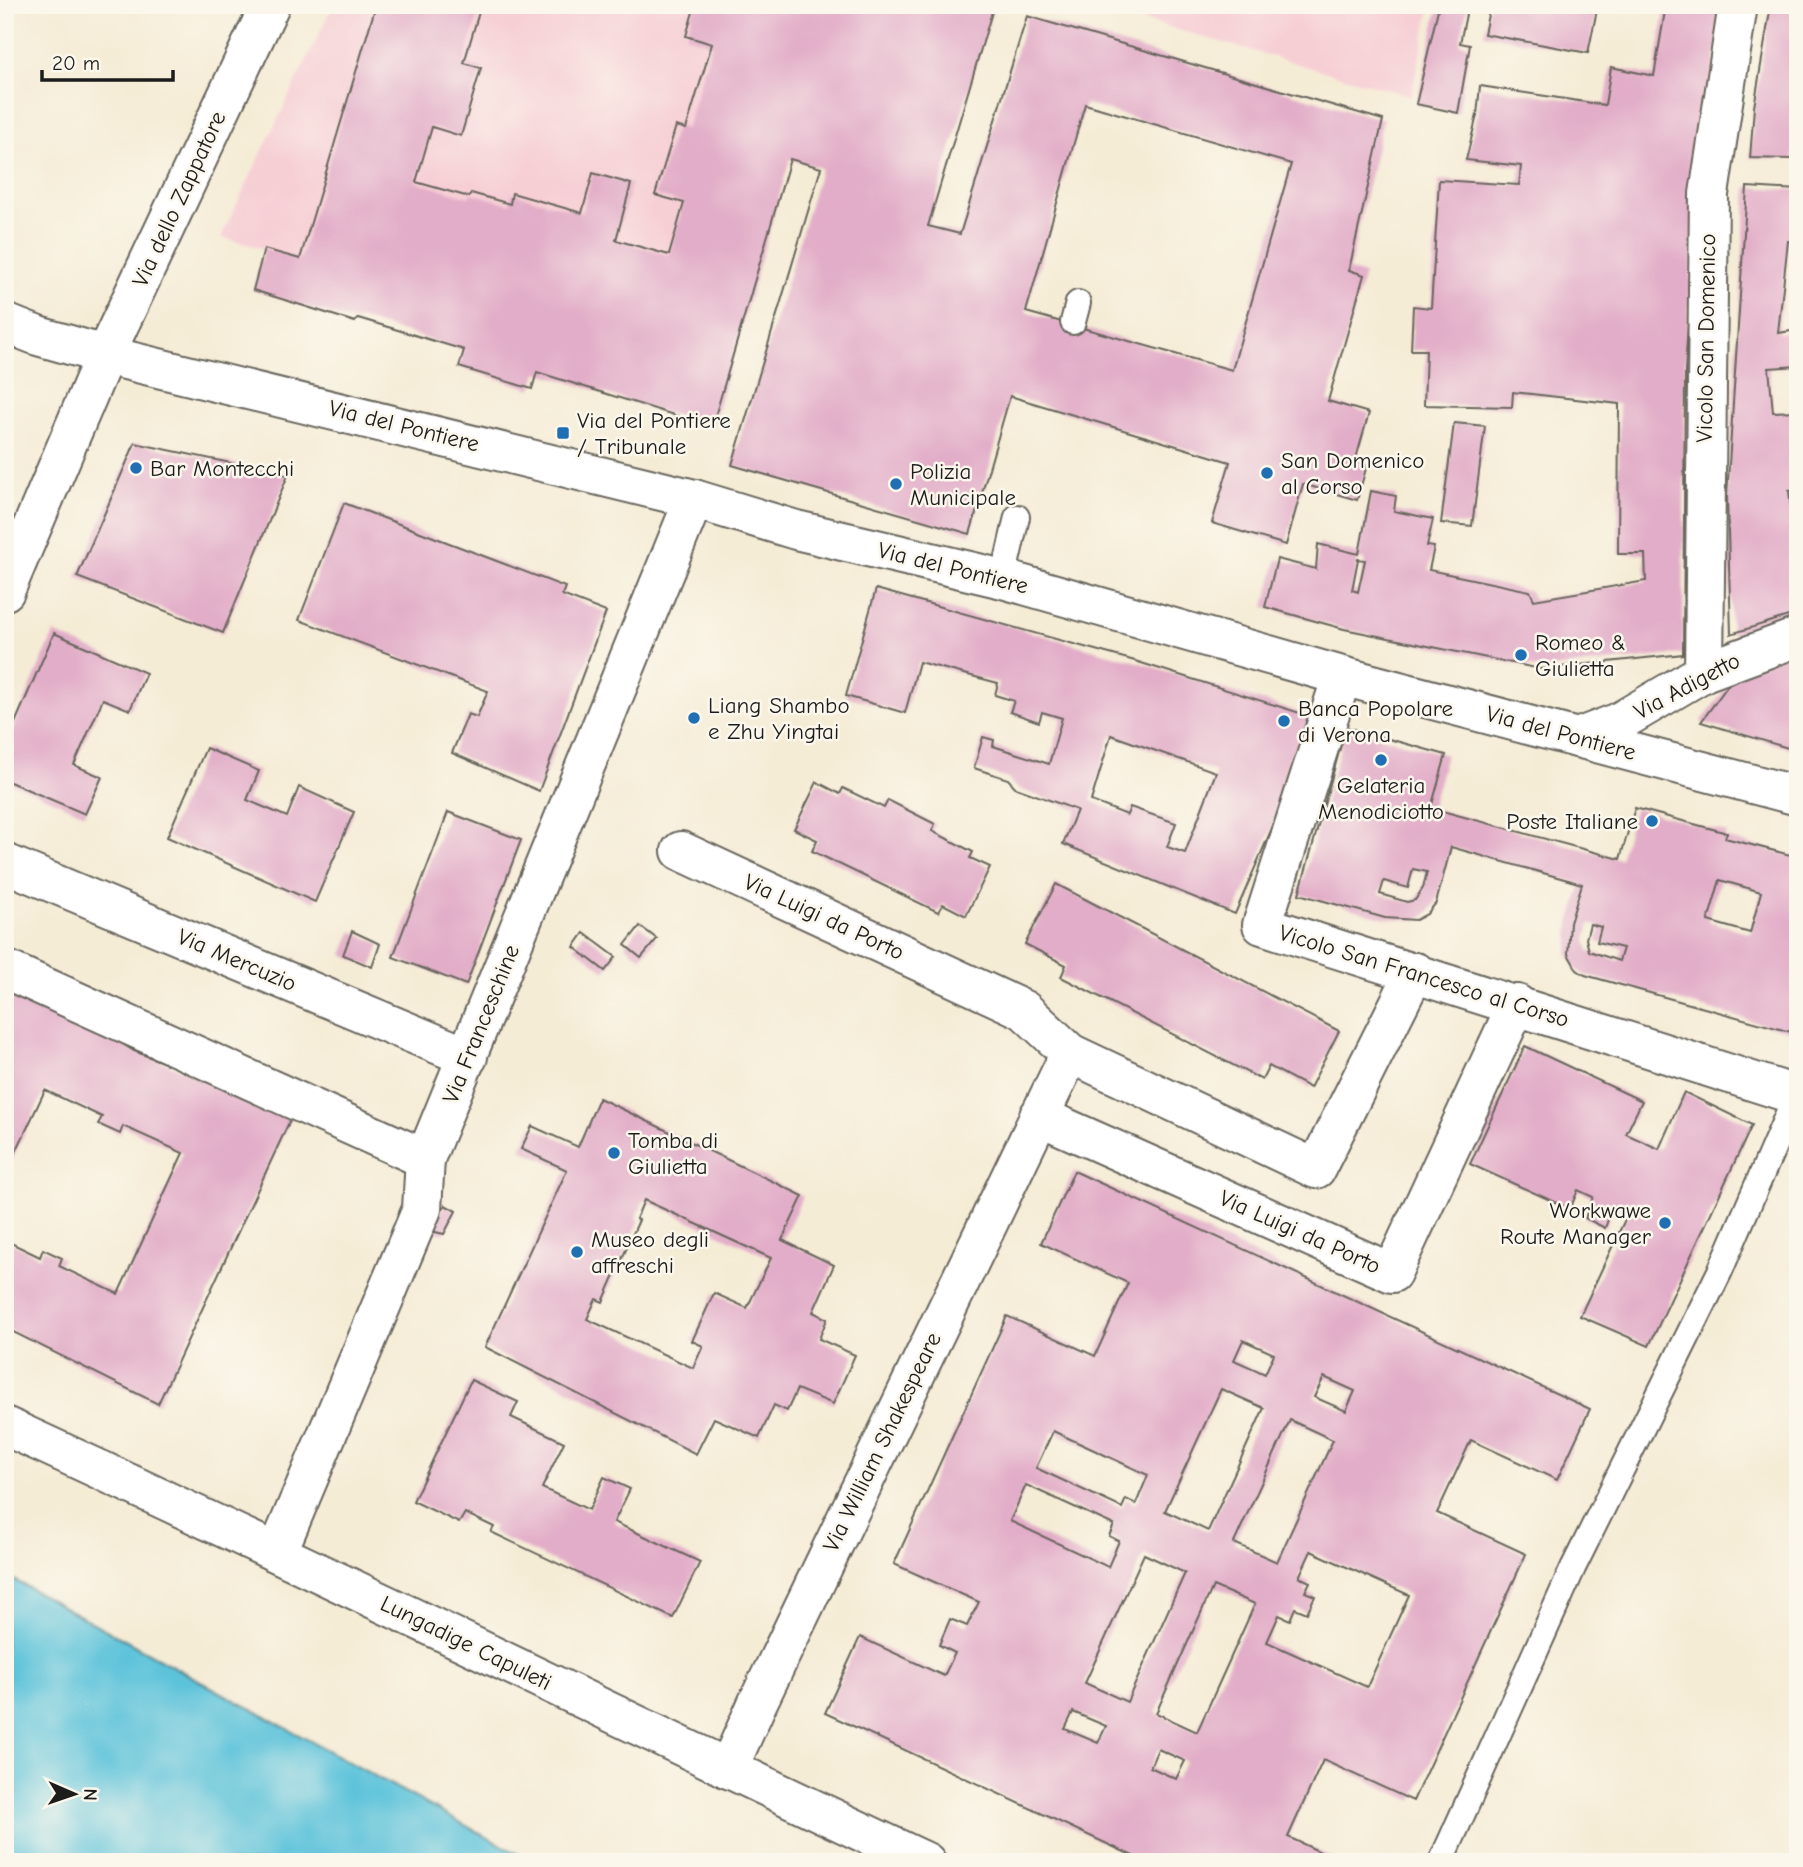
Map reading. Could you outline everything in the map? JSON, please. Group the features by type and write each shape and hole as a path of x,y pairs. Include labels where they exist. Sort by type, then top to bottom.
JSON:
{"street":[{"name":"Via dello Zappatore","path":"5,591 105,355 270,5"},
{"name":"Vicolo San Domenico","path":"1704,672 1709,194 1738,5"},
{"name":"Via del Pontiere","path":"5,323 38,336 105,355 694,499 796,530 1003,579 1342,676 1798,796"},
{"name":"Via Franceschine","path":"278,1551 422,1209 425,1159 694,499"},
{"name":"Via Adigetto","path":"1577,738 1619,722 1704,672 1798,637"},
{"name":"Vicolo San Francesco al Corso","path":"1342,676 1262,925 1796,1095"},
{"name":"Via Luigi da Porto","path":"681,850 1024,1010 1070,1053 1317,1169 1415,972"},
{"name":"Via Mercuzio","path":"5,863 468,1057"},
{"path":"5,969 425,1159"},
{"name":"Via Luigi da Porto","path":"1039,1116 1392,1273 1517,1004"},
{"path":"1039,1116 1070,1053"},
{"name":"Via William Shakespeare","path":"728,1769 1039,1116"},
{"name":"Lungadige Capuleti","path":"5,1426 278,1551 926,1862"}],"lane":[{"path":"1003,579 1017,517"},
{"path":"1441,1862 1573,1568 1720,1271 1796,1095"}],"shaded area":[{"path":"333,5 994,5 928,226 813,193 821,168 790,159 712,427 538,372 532,389 459,367 463,350 359,319 355,322 253,290 264,249 221,237"},
{"path":"1091,5 1431,5 1411,96"}],"water":[{"path":"5,1575 533,1862 5,1862"}],"building":[{"path":"376,5 481,5 464,63 481,68 461,136 432,127 416,182 469,197 471,193 510,204 512,193 582,213 593,173 631,184 616,240 669,255 684,203 655,195 676,126 686,129 712,44 686,36 695,5 994,5 928,226 960,234 1027,16 1383,120 1349,270 1364,275 1328,401 1369,413 1355,462 1367,465 1357,500 1303,484 1286,545 1212,523 1230,462 1010,396 970,534 732,465 821,168 790,159 712,427 537,372 532,389 459,367 464,350 358,318 355,322 253,290 264,249 300,259","holes":["1085,104 1291,164 1232,370 1026,312"]},
{"path":"1439,5 1468,5 1460,43 1470,45 1458,113 1416,104"},
{"path":"1490,5 1598,5 1588,53 1484,34"},
{"path":"1666,5 1722,5 1694,224 1685,371 1683,654 1541,669 1344,629 1265,607 1277,559 1316,569 1318,544 1359,554 1371,491 1396,496 1394,511 1433,519 1427,546 1434,547 1429,570 1530,591 1534,600 1646,581 1645,554 1618,554 1619,404 1513,392 1512,407 1424,405 1426,350 1411,350 1413,306 1431,308 1439,180 1519,185 1521,166 1466,160 1477,115 1480,86 1605,105 1611,67 1654,76","holes":["1358,559 1365,560 1358,592 1352,590"]},
{"path":"1771,5 1798,5 1798,108 1793,159 1750,158 1754,107"},
{"path":"1747,187 1798,190 1798,242 1788,241 1778,333 1798,330 1798,366 1769,368 1773,412 1798,411 1798,490 1789,491 1795,544 1798,544 1798,613 1731,634 1727,496"},
{"path":"1454,423 1485,426 1472,526 1441,523"},
{"path":"135,443 288,475 223,633 77,577"},
{"path":"344,503 565,587 562,595 606,612 539,791 452,753 468,714 477,717 488,691 299,620"},
{"path":"876,589 1135,661 1319,719 1235,914 1063,844 1077,810 1016,788 1008,779 974,768 983,737 994,740 993,746 1049,764 1062,718 1042,712 1039,722 1010,712 1014,701 995,695 998,683 919,662 905,713 846,696","holes":["1111,735 1216,772 1185,853 1167,847 1176,823 1130,807 1127,815 1091,801"]},
{"path":"54,633 146,673 130,710 103,699 74,765 102,777 85,814 5,780 5,746"},
{"path":"1798,648 1798,751 1701,722 1734,677"},
{"path":"1346,727 1446,755 1431,808 1620,859 1635,808 1727,833 1725,838 1798,857 1798,1034 1585,975 1577,970 1568,954 1570,923 1582,884 1451,847 1436,903 1427,914 1416,920 1385,918 1299,894","holes":["1413,869 1427,872 1423,888 1415,900 1407,902 1380,894 1384,881 1408,888","1720,880 1761,892 1750,933 1708,921","1590,924 1601,927 1597,942 1623,948 1619,961 1589,951 1586,939"]},
{"path":"206,748 259,771 247,800 287,817 299,787 354,812 315,902 167,837"},
{"path":"817,782 840,794 843,788 884,808 888,800 935,824 932,831 973,852 970,858 990,867 966,916 943,904 938,912 812,851 817,840 794,829"},
{"path":"448,812 521,840 466,985 393,957"},
{"path":"1056,884 1339,1031 1310,1088 1269,1066 1262,1080 1061,977 1066,965 1025,944"},
{"path":"640,926 657,939 641,958 625,945"},
{"path":"352,931 380,944 372,967 343,955"},
{"path":"584,933 616,957 605,971 574,947"},
{"path":"5,986 99,1029 134,1051 196,1075 291,1118 158,1404 5,1328 5,1240 40,1257 43,1249 62,1258 59,1266 118,1294 183,1153 123,1126 120,1134 98,1124 102,1117 45,1090 5,1175"},
{"name":"Workwawe Route Manager","path":"1525,1046 1642,1101 1626,1134 1659,1149 1684,1092 1752,1125 1649,1346 1580,1316 1628,1213 1613,1206 1605,1228 1585,1218 1593,1197 1578,1190 1570,1209 1470,1164"},
{"path":"599,1098 803,1196 782,1240 834,1265 813,1312 827,1319 819,1339 855,1355 833,1404 797,1389 787,1411 774,1405 759,1438 714,1418 696,1454 485,1347 567,1170 521,1149 532,1126 578,1147","holes":["644,1200 771,1258 747,1308 714,1293 692,1341 703,1346 693,1368 587,1319 596,1299 603,1302 639,1220 636,1219"]},
{"path":"1074,1171 1590,1409 1557,1480 1471,1440 1437,1513 1526,1554 1413,1801 1323,1760 1288,1837 1342,1862 1146,1862 825,1713 860,1637 944,1676 955,1653 939,1645 950,1619 967,1626 979,1602 894,1564 1007,1316 1095,1356 1128,1283 1041,1243","holes":["1243,1340 1274,1354 1265,1374 1234,1360","1324,1377 1355,1391 1346,1411 1314,1397","1221,1389 1264,1408 1208,1531 1165,1511","1290,1420 1333,1440 1277,1562 1234,1543","1053,1431 1148,1475 1136,1504 1126,1499 1122,1508 1036,1468","1026,1485 1114,1525 1109,1536 1119,1541 1108,1567 1010,1521","1311,1551 1409,1595 1367,1687 1267,1642 1279,1615 1290,1620 1295,1608 1307,1613 1315,1596 1305,1592 1310,1582 1299,1577","1144,1554 1185,1573 1127,1702 1085,1683","1213,1586 1255,1604 1197,1732 1156,1713","1073,1712 1106,1726 1098,1743 1065,1729","1158,1749 1185,1761 1176,1779 1150,1767"]},
{"path":"445,1205 456,1211 444,1234 431,1231"},
{"path":"471,1380 518,1402 511,1417 564,1442 542,1488 589,1510 604,1477 630,1489 614,1522 700,1562 673,1618 491,1532 494,1527 465,1513 459,1523 413,1501"}],"place":[{"name":"Via del Pontiere / Tribunale","path":"563,433"},
{"name":"Bar Montecchi","path":"136,468"},
{"name":"San Domenico al Corso","path":"1267,473"},
{"name":"Polizia Municipale","path":"896,484"},
{"name":"Romeo & Giulietta","path":"1521,655"},
{"name":"Liang Shambo e Zhu Yingtai","path":"694,718"},
{"name":"Banca Popolare di Verona","path":"1284,721"},
{"name":"Gelateria Menodiciotto","path":"1381,760"},
{"name":"Poste Italiane","path":"1652,821"},
{"name":"Tomba di Giulietta","path":"614,1153"},
{"name":"Workwawe Route Manager","path":"1665,1223"},
{"name":"Museo degli affreschi","path":"577,1252"}]}
